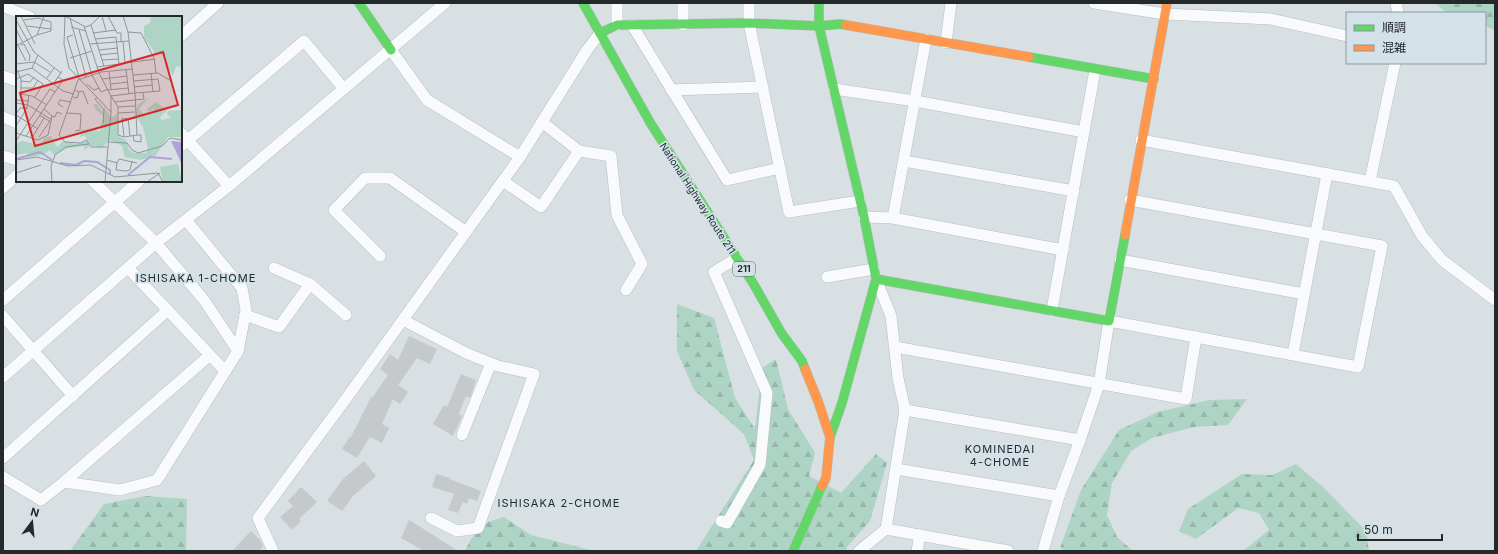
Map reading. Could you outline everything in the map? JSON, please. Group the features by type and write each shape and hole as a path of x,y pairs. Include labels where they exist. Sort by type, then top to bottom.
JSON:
{"main road":[{"path":"359,3 390,50"},
{"name":"National Highway Route 211","path":"583,3 651,124 753,283 782,334 802,361 818,402 830,438 826,478 793,551"},
{"path":"819,3 819,26 864,218 875,274 842,403 830,438"},
{"path":"875,274 1109,322 1167,3"},
{"path":"600,32 617,25 750,23 819,26 840,24 1095,70 1154,79"}],"street":[{"path":"182,35 218,3"},
{"path":"3,377 156,243 229,186 445,3"},
{"path":"616,3 617,25"},
{"path":"683,3 684,25"},
{"path":"749,3 750,23 789,212 860,201"},
{"path":"946,43 951,3"},
{"path":"1099,3 1165,14 1271,19 1346,36"},
{"path":"6,6 28,16"},
{"path":"632,25 727,180 780,168"},
{"path":"273,551 258,518 403,320 520,156 600,32"},
{"path":"893,218 926,39"},
{"path":"229,186 183,140 304,41 344,89"},
{"path":"390,50 427,100 520,156"},
{"path":"1370,181 1395,64"},
{"path":"1052,310 1095,70"},
{"path":"3,76 16,81"},
{"path":"672,90 763,87"},
{"path":"834,89 915,101 1084,132"},
{"path":"3,117 16,123"},
{"path":"542,122 579,151 611,156 617,215 642,264 626,290"},
{"path":"1141,140 1394,186 1422,236 1442,260 1495,300"},
{"path":"502,181 541,207 579,151"},
{"path":"3,156 16,160"},
{"path":"904,161 1074,191"},
{"path":"1293,354 1327,174"},
{"path":"3,188 16,176"},
{"path":"380,256 334,210 365,178 390,178 466,232"},
{"path":"94,182 156,243 204,300 238,351"},
{"path":"3,300 139,182"},
{"path":"1043,551 1059,496 1099,384 1109,322 1293,354 1358,367 1382,246 1130,200"},
{"path":"864,218 893,218 1063,250"},
{"path":"64,482 120,490 157,480 238,351 246,310 242,288 186,220"},
{"path":"721,521 727,523 760,465 767,393 714,272 737,258"},
{"path":"1120,260 1304,294"},
{"path":"128,268 225,371"},
{"path":"274,268 310,284 346,315"},
{"path":"827,277 875,274 891,316 898,378 906,410 886,529 859,551"},
{"path":"245,315 279,327 310,284"},
{"path":"3,458 168,310"},
{"path":"3,316 72,396"},
{"path":"403,320 466,353 498,366 534,374 478,528 458,531 431,518"},
{"path":"895,347 1186,399 1196,337"},
{"path":"3,477 41,500 64,482 210,355"},
{"path":"462,435 491,363"},
{"path":"906,410 1080,440"},
{"path":"896,469 1059,496"},
{"path":"886,529 978,548 1008,551"},
{"path":"917,551 920,535"}],"green space":[{"path":"1435,3 1495,3 1495,30 1486,26 1486,12 1446,12"},
{"path":"677,304 714,318 735,398 755,429 762,368 776,359 788,409 815,453 809,476 841,493 876,454 887,463 870,521 847,547 846,551 696,551 754,460 744,434 694,390 677,351"},
{"path":"1247,399 1228,425 1194,427 1152,438 1131,451 1112,483 1107,515 1117,537 1133,551 1064,551 1060,548 1081,490 1119,430 1158,412 1209,400"},
{"path":"1296,464 1323,487 1366,531 1369,551 1241,551 1269,530 1259,513 1238,508 1196,539 1179,531 1188,509 1242,474 1272,475"},
{"path":"146,496 187,499 186,551 70,551 104,504"},
{"path":"504,517 531,535 594,551 465,551 471,539 488,522"}],"building":[{"path":"409,336 437,349 430,364 417,358 398,385 408,392 400,404 393,399 382,424 389,428 382,443 370,437 357,458 342,449 350,436 351,437 371,397 372,398 388,375 380,369 390,354 398,360"},
{"path":"461,374 476,380 470,398 466,396 459,414 462,416 453,436 433,424 444,405 447,407"},
{"path":"364,461 376,476 353,496 342,511 327,501 343,479"},
{"path":"436,474 450,478 449,479 481,491 477,501 469,498 467,504 463,502 458,513 448,510 454,494 432,487"},
{"path":"301,487 317,502 299,519 301,521 292,530 280,517 293,506 288,501"},
{"path":"409,520 458,551 424,551 401,538"},
{"path":"251,531 260,540 263,546 259,551 232,551"}],"traffic: fast":[{"path":"359,3 391,50"},
{"path":"583,3 651,124 753,283 782,334 802,361 805,369"},
{"path":"819,3 819,26 864,217 876,279 842,403 830,437"},
{"path":"600,33 617,25 749,23 819,26 840,24 846,25"},
{"path":"1029,57 1154,79"},
{"path":"876,279 1109,321 1125,235"},
{"path":"793,551 822,486"}],"traffic: slow":[{"path":"1125,235 1167,3"},
{"path":"846,25 1029,57"},
{"path":"805,369 830,437 826,478 822,486"}],"district":[{"name":"ISHISAKA 1-CHOME","path":"196,278"},
{"name":"KOMINEDAI 4-CHOME","path":"1000,455"},
{"name":"ISHISAKA 2-CHOME","path":"559,503"}]}
